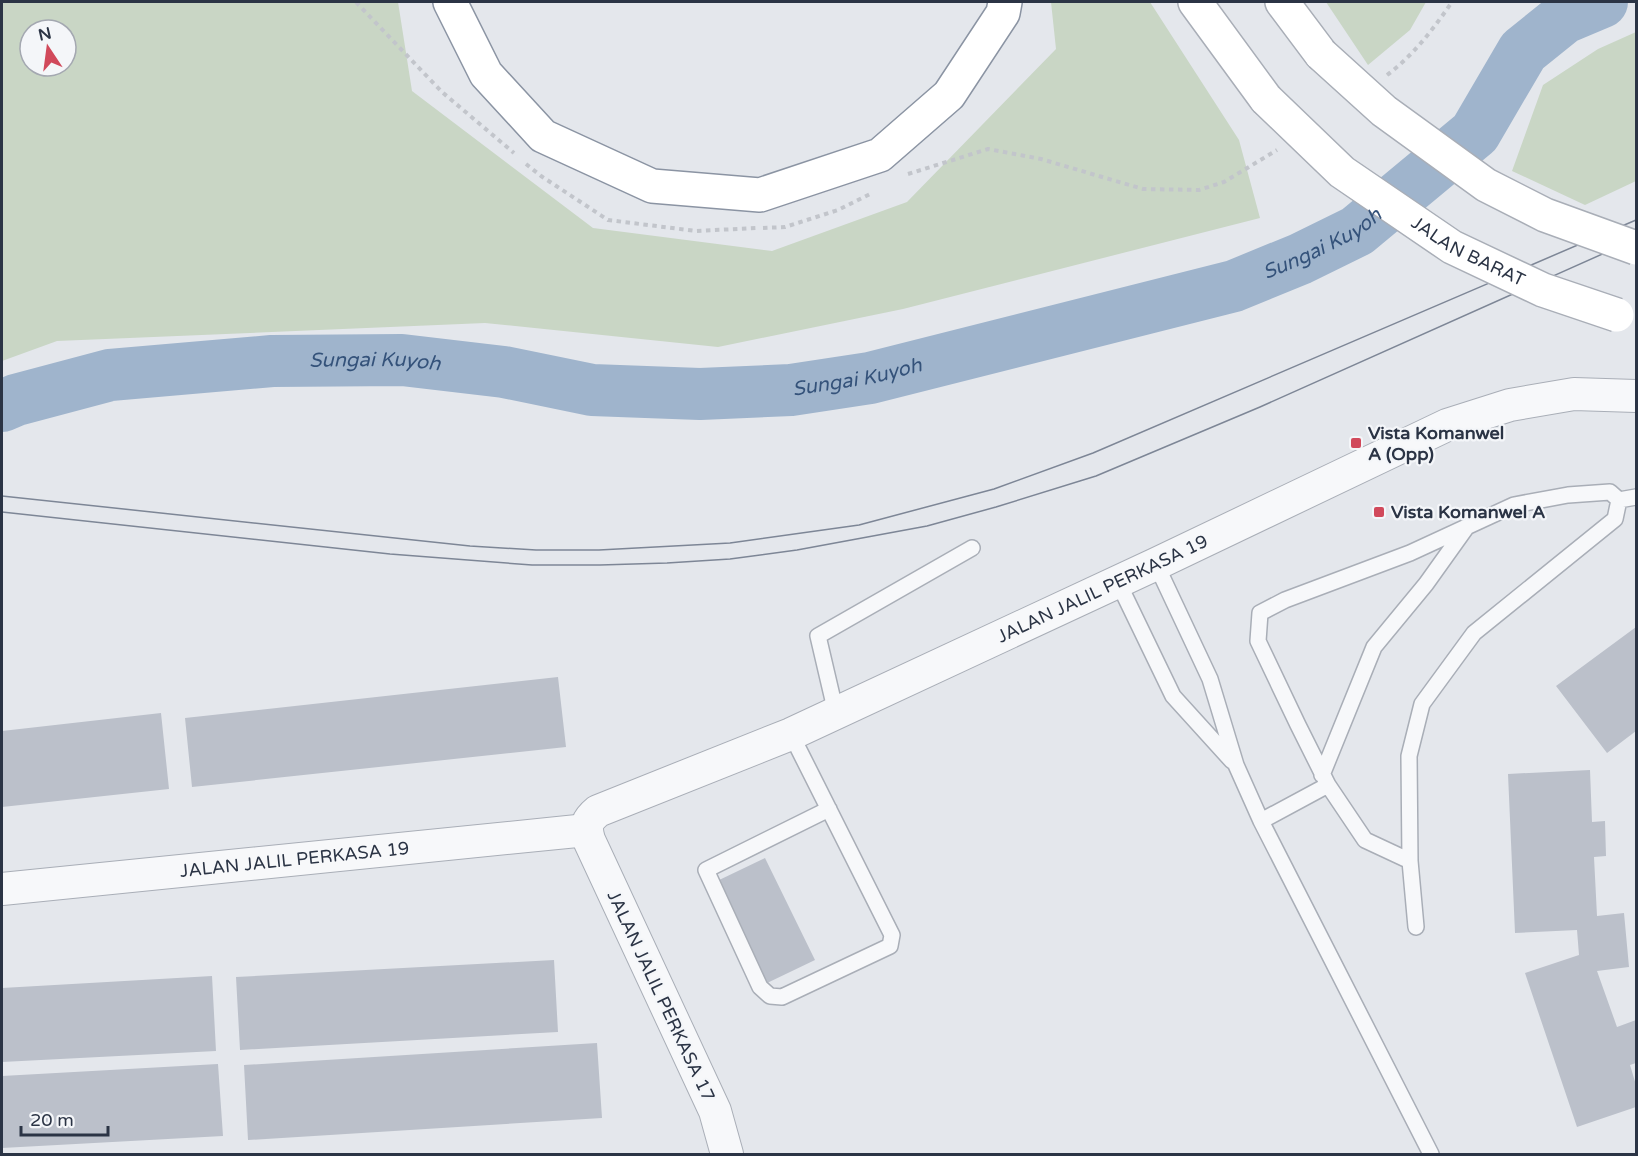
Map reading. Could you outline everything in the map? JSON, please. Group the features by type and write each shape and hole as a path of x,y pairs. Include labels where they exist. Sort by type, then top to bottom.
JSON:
{"main road":[{"path":"450,2 486,74 543,136 652,186 760,195 880,155 949,95 1002,13 1005,2"},
{"name":"JALAN BARAT","path":"1195,2 1266,99 1342,172 1452,247 1543,290 1627,317"},
{"path":"1282,2 1321,54 1384,111 1486,184 1545,215 1636,248"}],"street":[{"name":"JALAN JALIL PERKASA 19","path":"2,889 588,835 588,823 598,811 791,734 1118,582 1447,425 1510,405 1574,394 1636,396"},
{"name":"JALAN JALIL PERKASA 17","path":"588,835 715,1111 727,1155"}],"lane":[{"path":"1410,861 1365,840 1325,780 1258,641 1260,613 1285,600 1410,553 1514,505 1568,495 1610,492 1619,500"},
{"path":"1619,500 1636,497"},
{"path":"1416,927 1410,861 1409,756 1422,704 1474,633 1615,519 1619,500"},
{"path":"1260,821 1325,780 1374,647 1426,584 1468,526"},
{"path":"836,713 818,636 972,548"},
{"path":"1156,564 1210,679 1236,765 1260,821 1431,1155"},
{"path":"1118,582 1173,696 1236,765"},
{"path":"791,734 829,809 892,935 890,946 782,997 770,996 760,987 706,870 829,809"}],"green space":[{"path":"2,2 398,2 412,91 593,228 772,251 907,202 1056,49 1051,2 1150,2 1239,140 1260,218 903,309 718,347 485,323 57,341 2,361"},
{"path":"1326,2 1426,2 1410,30 1368,65"},
{"path":"1636,32 1636,181 1585,205 1512,171 1543,85 1598,49"}],"building":[{"path":"1636,627 1636,731 1607,753 1556,686"},
{"path":"558,677 566,747 192,787 185,718"},
{"path":"161,713 169,789 2,807 2,731"},
{"path":"1590,770 1592,822 1605,821 1606,856 1594,857 1597,916 1624,913 1629,967 1597,971 1617,1027 1636,1020 1636,1063 1630,1065 1636,1085 1636,1107 1577,1127 1525,973 1579,955 1577,930 1515,933 1508,774"},
{"path":"765,858 815,960 765,984 715,882"},
{"path":"554,960 558,1032 240,1050 236,977"},
{"path":"212,976 216,1051 2,1062 2,988"},
{"path":"597,1043 602,1118 248,1140 244,1065"},
{"path":"218,1064 223,1136 2,1148 2,1076"}],"waterway":[{"name":"Sungai Kuyoh","path":"2,406 16,400 110,375 272,361 402,360 504,372 592,390 700,394 791,390 870,378 1234,286 1300,259 1357,231 1475,133 1523,51 1564,18 1602,2"}],"tram line":[{"path":"2,496 470,546 536,550 599,550 730,543 859,525 994,489 1093,453 1636,220"},
{"path":"2,512 390,554 532,565 667,563 730,559 797,550 927,526 1096,476 1260,407 1636,239"}],"place":[{"name":"Vista Komanwel A (Opp)","path":"1356,443"},
{"name":"Vista Komanwel A","path":"1379,512"}]}
